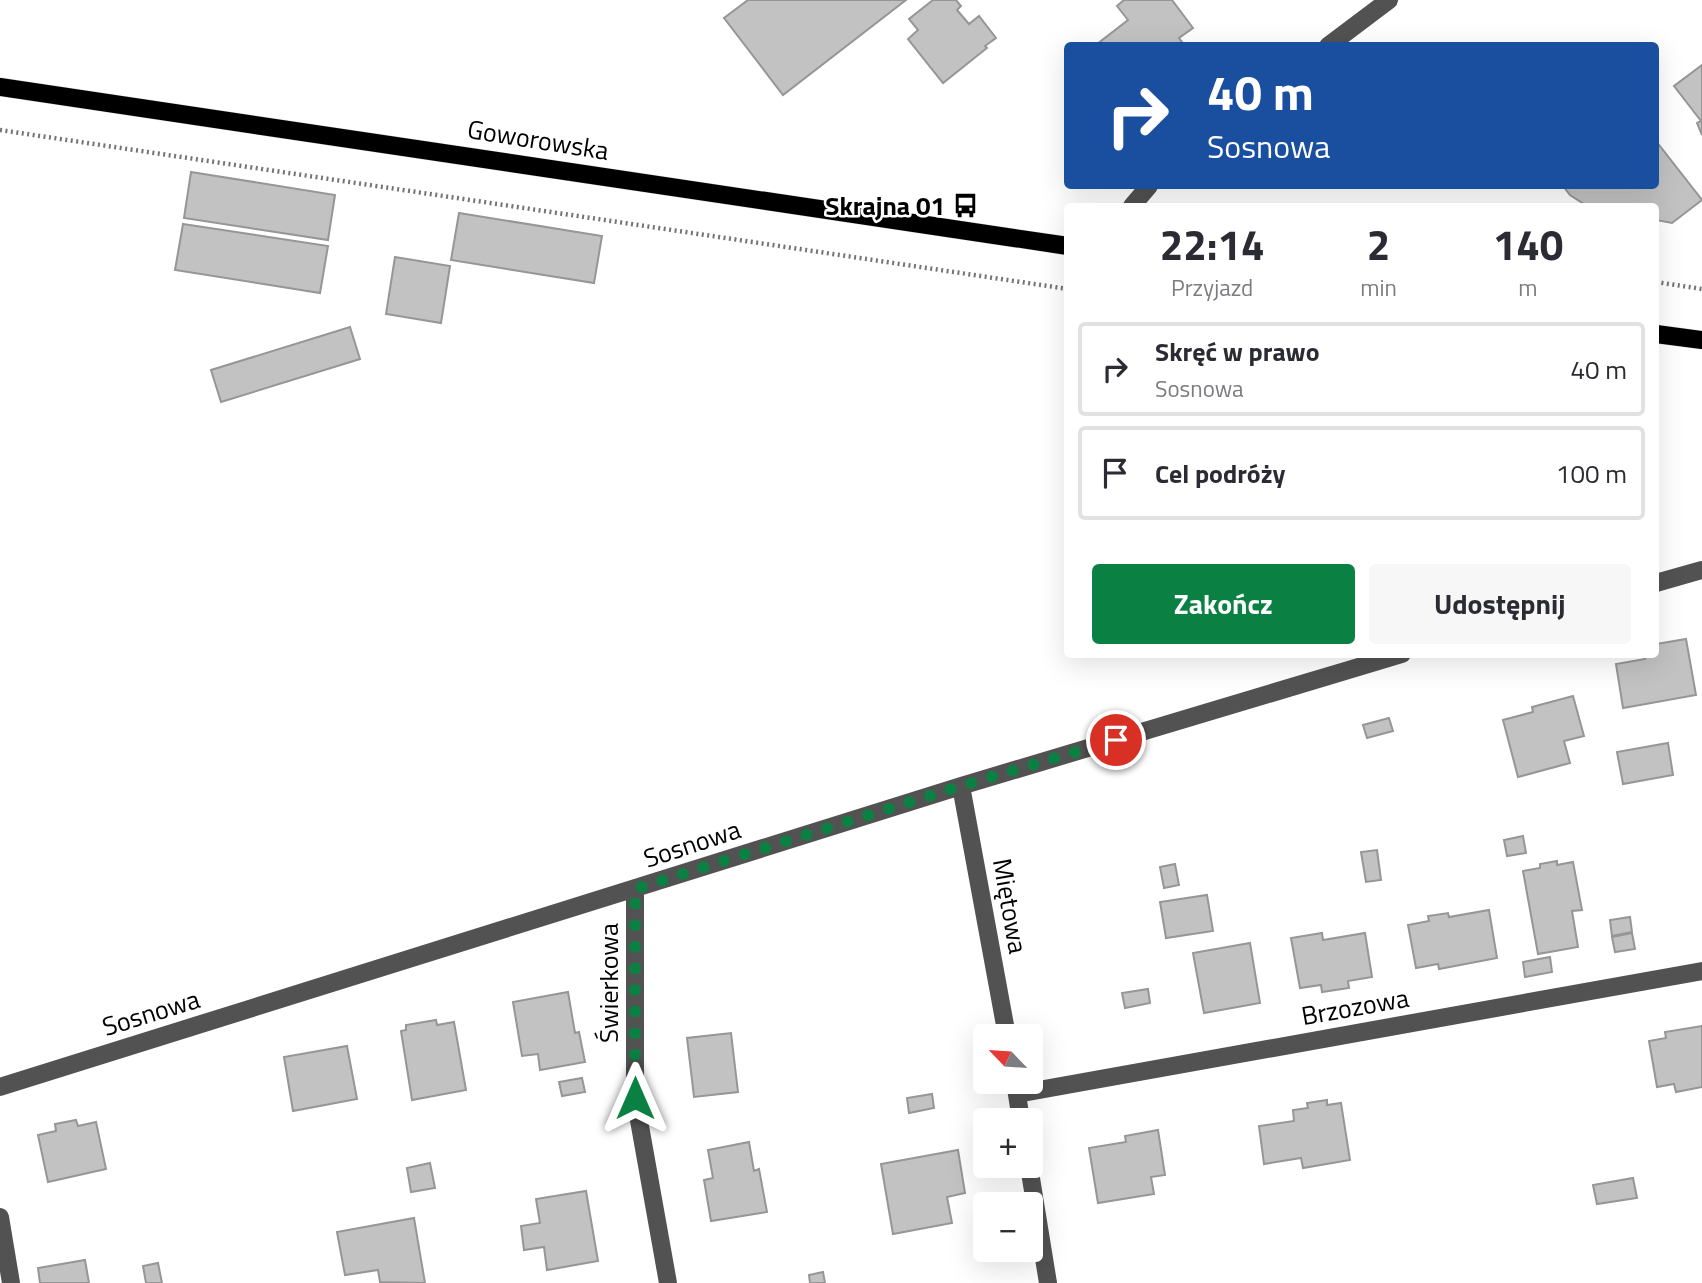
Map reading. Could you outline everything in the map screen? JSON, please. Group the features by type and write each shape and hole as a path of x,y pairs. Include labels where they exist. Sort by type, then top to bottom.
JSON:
{"main road":[{"name":"Goworowska","path":"0,87 1064,245"},
{"path":"1659,334 1702,341"}],"street":[{"path":"1333,42 1389,0"},
{"path":"1135,203 1146,189"},
{"path":"1659,582 1702,570"},
{"name":"Sosnowa","path":"0,1087 961,786 1389,658"},
{"name":"Miętowa","path":"961,786 1005,1024"},
{"name":"Świerkowa","path":"635,889 635,1098 668,1283"},
{"name":"Brzozowa","path":"1043,1083 1702,971"},
{"path":"1031,1178 1048,1283"},
{"path":"0,1217 11,1283"}],"path":[{"path":"0,130 1064,288"},
{"path":"1659,282 1702,289"}],"building":[{"path":"748,0 906,0 783,95 724,18"},
{"path":"933,0 956,0 961,6 957,10 969,24 979,16 996,38 943,83 908,39 918,30 909,19"},
{"path":"1124,0 1172,0 1193,28 1179,38 1182,42 1100,42 1128,20 1117,6"},
{"path":"1702,65 1702,135 1697,123 1701,121 1674,86"},
{"path":"1659,145 1702,200 1672,223 1659,221 1659,203 1582,203 1565,189 1659,189"},
{"path":"191,172 335,195 328,240 184,218"},
{"path":"459,213 602,236 594,283 451,260"},
{"path":"183,224 328,246 320,293 175,270"},
{"path":"395,257 450,266 441,323 386,314"},
{"path":"350,327 360,359 221,402 211,370"},
{"path":"1686,639 1696,695 1623,708 1616,664 1659,658 1659,644"},
{"path":"1573,696 1584,736 1564,741 1570,763 1518,777 1503,720 1533,712 1532,707"},
{"path":"1389,718 1393,731 1367,738 1363,725"},
{"path":"1668,743 1673,775 1623,784 1617,752"},
{"path":"1523,836 1526,853 1507,856 1504,840"},
{"path":"1377,850 1381,880 1366,882 1361,852"},
{"path":"1557,861 1557,865 1573,862 1582,910 1572,911 1578,947 1538,954 1523,871"},
{"path":"1175,864 1179,885 1164,888 1160,867"},
{"path":"1207,895 1213,931 1166,938 1160,902"},
{"path":"1489,910 1497,958 1439,969 1438,964 1416,968 1408,925 1429,921 1428,916 1448,913 1449,917"},
{"path":"1630,917 1632,932 1612,936 1610,920"},
{"path":"1322,933 1323,940 1365,933 1372,977 1348,981 1349,988 1322,992 1321,985 1300,988 1291,938"},
{"path":"1632,933 1635,949 1615,952 1612,937"},
{"path":"1250,943 1260,1003 1204,1013 1193,953"},
{"path":"1550,957 1552,972 1525,977 1523,962"},
{"path":"1148,989 1150,1003 1125,1008 1122,993"},
{"path":"568,992 575,1033 579,1032 585,1062 540,1070 538,1054 522,1056 513,1002"},
{"path":"436,1020 437,1025 454,1022 466,1090 412,1100 401,1031 406,1030 406,1025"},
{"path":"1702,1026 1702,1087 1676,1092 1674,1084 1657,1087 1649,1041 1666,1038 1665,1032"},
{"path":"731,1033 738,1092 694,1097 687,1038"},
{"path":"347,1046 357,1099 293,1111 284,1057"},
{"path":"582,1078 585,1092 562,1096 559,1082"},
{"path":"932,1094 934,1108 909,1113 907,1098"},
{"path":"1327,1100 1327,1105 1341,1103 1350,1160 1303,1168 1301,1158 1264,1164 1259,1126 1294,1121 1293,1110 1308,1108 1307,1103"},
{"path":"76,1120 78,1126 96,1122 106,1169 48,1182 38,1135 56,1131 55,1124"},
{"path":"1158,1130 1165,1175 1151,1177 1154,1194 1098,1203 1089,1148 1126,1142 1125,1136"},
{"path":"749,1142 754,1171 759,1169 767,1212 711,1221 704,1180 713,1178 708,1150"},
{"path":"958,1150 965,1193 947,1197 952,1223 893,1234 881,1164"},
{"path":"430,1163 435,1188 411,1192 407,1168"},
{"path":"1633,1178 1637,1198 1597,1204 1593,1185"},
{"path":"586,1191 598,1261 547,1270 544,1247 524,1250 521,1226 540,1223 536,1199"},
{"path":"414,1218 425,1283 380,1282 378,1270 345,1275 337,1232"},
{"path":"85,1260 89,1283 40,1283 38,1268"},
{"path":"158,1263 162,1283 146,1283 143,1266"},
{"path":"823,1272 825,1283 810,1283 809,1275"}],"place":[{"name":"Skrajna 01","path":"965,206"}],"route":[{"path":"635,1098 635,889 1116,740"}]}
